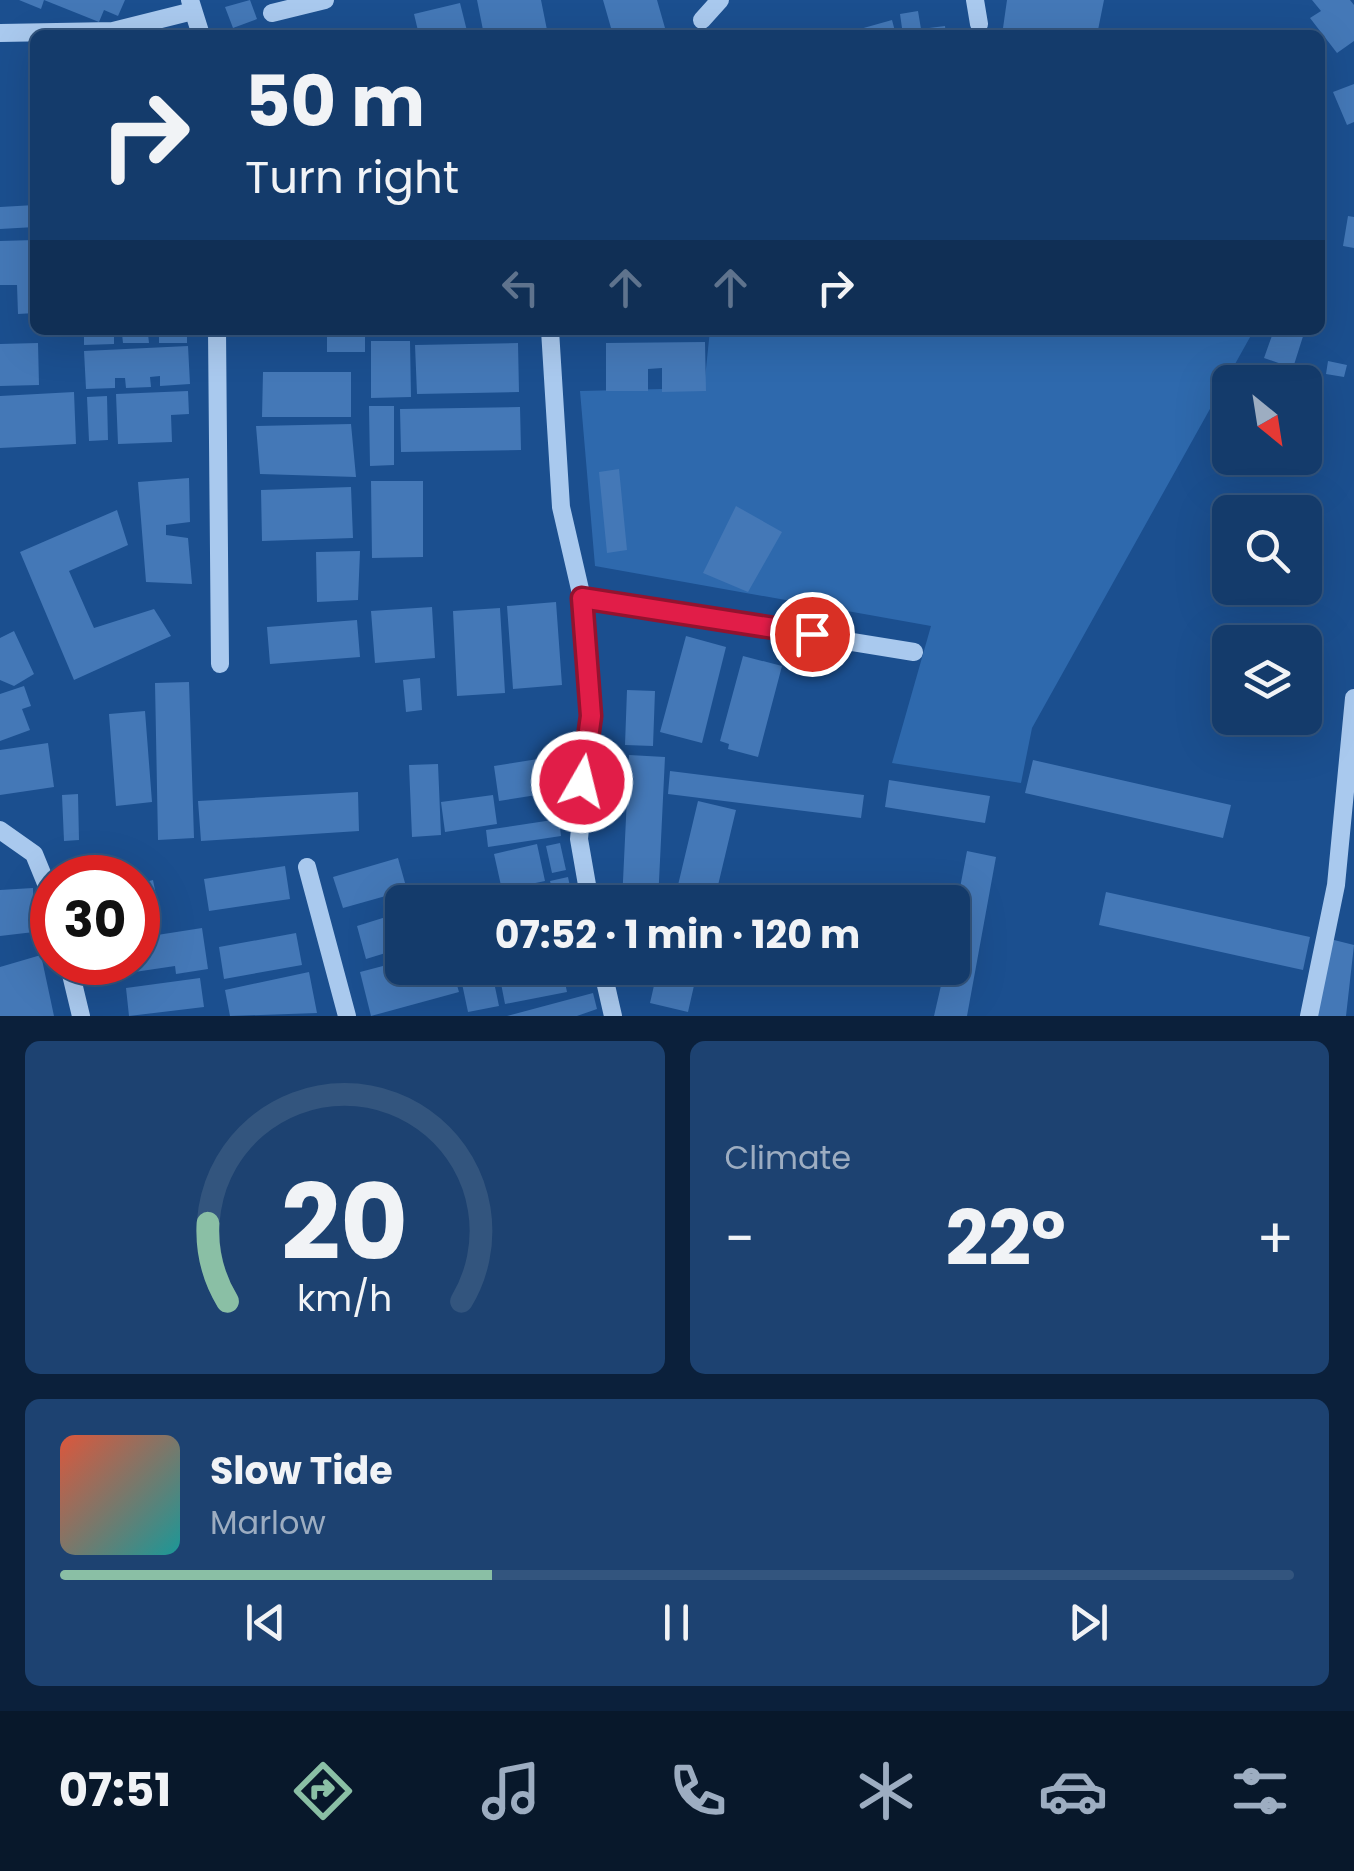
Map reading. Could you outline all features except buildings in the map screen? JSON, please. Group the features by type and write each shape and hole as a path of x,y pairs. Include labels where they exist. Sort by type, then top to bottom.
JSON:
{"street":[{"path":"272,13 325,0"},
{"path":"702,20 720,0"},
{"path":"976,0 980,24"},
{"path":"116,30 191,6 199,30"},
{"path":"0,32 30,32"},
{"path":"218,335 220,664"},
{"path":"550,335 560,507 582,598 591,716 579,838 587,885"},
{"path":"582,598 914,652"},
{"path":"1309,1016 1336,885 1354,698"},
{"path":"0,830 34,855"},
{"path":"307,867 347,1016"},
{"path":"74,985 81,1016"},
{"path":"606,985 612,1016"}],"shaded area":[{"path":"709,335 1251,335 1234,365 1212,365 1212,405 1032,728 1021,783 892,763 931,626 595,566 580,391 704,388"}],"route":[{"path":"582,782 591,716 582,598 812,634"}]}
